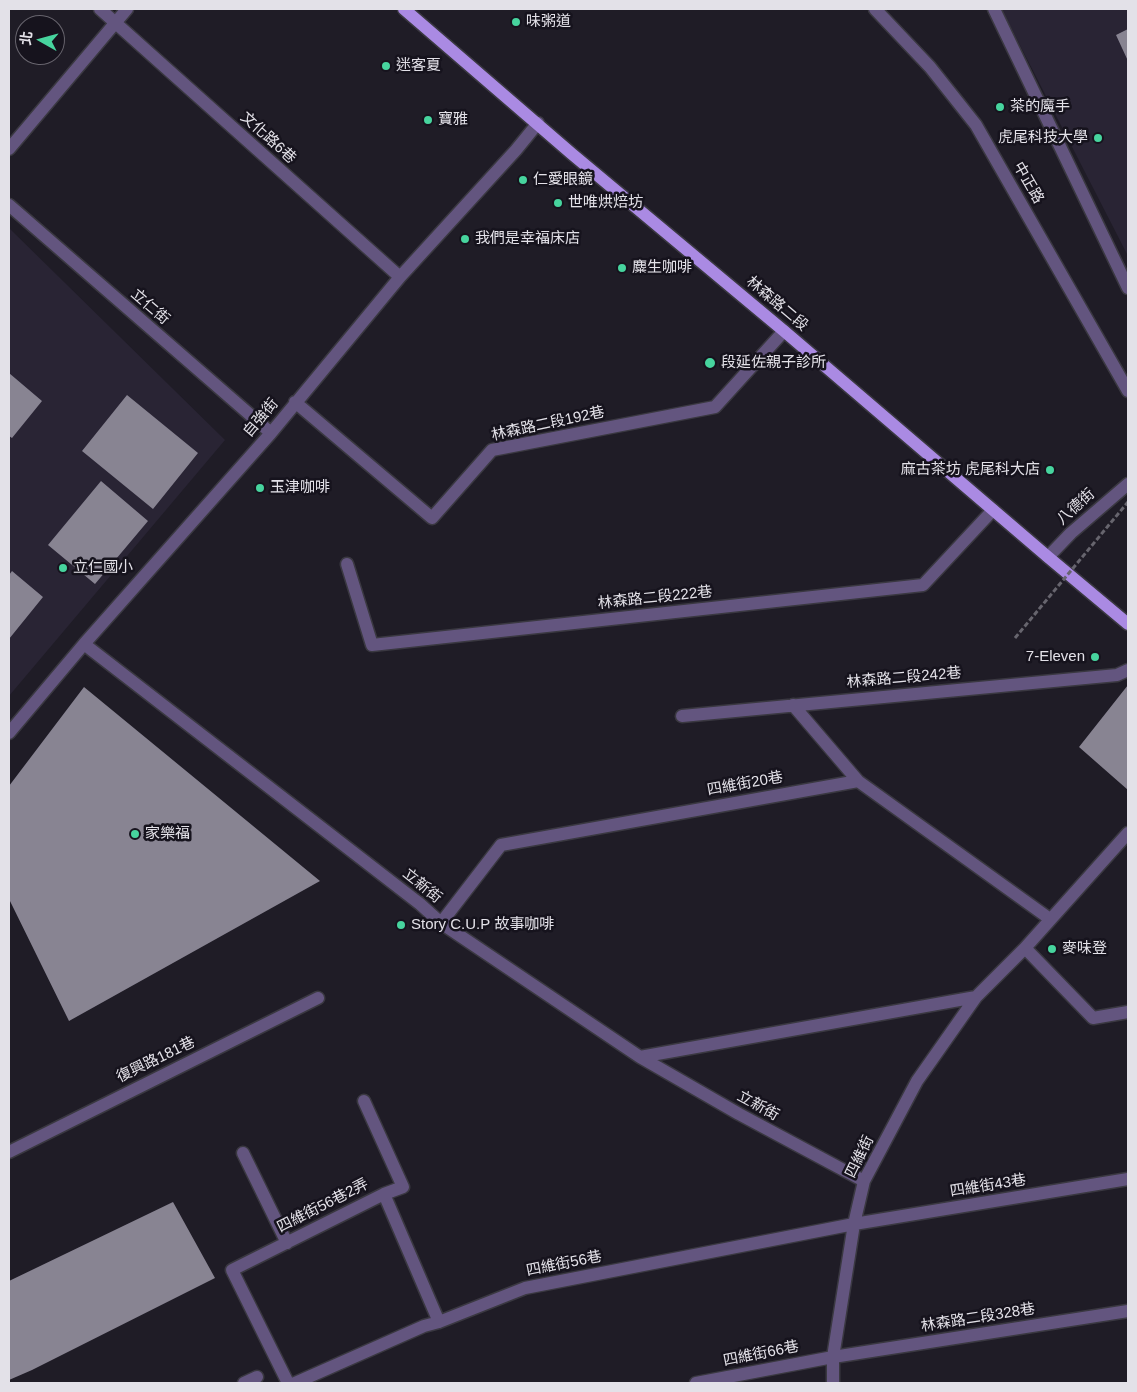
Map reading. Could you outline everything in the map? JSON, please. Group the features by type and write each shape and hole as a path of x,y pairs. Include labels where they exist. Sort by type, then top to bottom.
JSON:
{"main road":[{"name":"林森路二段","path":"404,9 1128,624"}],"street":[{"name":"文化路6巷","path":"100,9 400,277"},
{"path":"9,149 127,9"},
{"name":"中正路","path":"875,9 930,67 976,125 1128,391"},
{"path":"994,9 1128,288"},
{"name":"自強街","path":"9,733 84,644 271,433 400,277 516,150 538,123"},
{"name":"立仁街","path":"9,205 271,433"},
{"name":"林森路二段192巷","path":"296,402 432,518 492,450 715,407 784,331"},
{"name":"八德街","path":"1048,558 1071,532 1128,484"},
{"name":"林森路二段222巷","path":"347,564 372,645 923,586 993,510"},
{"name":"立新街","path":"84,644 442,923 640,1057 739,1114 864,1181"},
{"name":"林森路二段242巷","path":"682,716 1117,675 1128,670"},
{"path":"793,705 858,781 1050,919"},
{"name":"四維街20巷","path":"442,923 501,844 858,781"},
{"name":"四維街","path":"832,1383 833,1357 854,1224 864,1181 918,1081 976,997 1025,948 1128,833"},
{"path":"1025,948 1093,1018 1128,1012"},
{"path":"640,1057 976,997"},
{"name":"復興路181巷","path":"9,1152 318,998"},
{"path":"364,1101 403,1187 384,1194"},
{"path":"243,1153 287,1243"},
{"name":"四維街43巷","path":"854,1224 1128,1179"},
{"name":"四維街56巷2弄","path":"288,1383 232,1270 384,1194 439,1322"},
{"name":"四維街56巷","path":"295,1383 424,1326 439,1322 525,1288 854,1224"},
{"name":"林森路二段328巷","path":"833,1357 1128,1311"},
{"name":"四維街66巷","path":"696,1383 833,1357"},
{"path":"244,1383 257,1377"}],"path":[{"path":"1015,638 1128,502"}],"shaded area":[{"name":"虎尾科技大學","path":"1002,9 1128,9 1128,256 1007,20"},
{"name":"立仁國小","path":"9,228 225,440 9,696"}],"building":[{"path":"1128,29 1128,61 1116,35"},
{"path":"9,373 42,401 12,438 9,436"},
{"path":"127,395 198,453 153,509 82,451"},
{"path":"101,481 148,521 95,584 48,545"},
{"path":"12,571 43,597 9,639 9,575"},
{"path":"1128,685 1128,790 1079,747"},
{"name":"家樂福","path":"84,687 320,881 69,1021 9,899 9,786"},
{"path":"173,1202 215,1278 9,1380 9,1281"}],"place":[{"name":"味粥道","path":"516,22"},
{"name":"迷客夏","path":"386,66"},
{"name":"茶的魔手","path":"1000,107"},
{"name":"寶雅","path":"428,120"},
{"name":"虎尾科技大學","path":"1098,138"},
{"name":"仁愛眼鏡","path":"523,180"},
{"name":"世唯烘焙坊","path":"558,203"},
{"name":"我們是幸福床店","path":"465,239"},
{"name":"麋生咖啡","path":"622,268"},
{"name":"段延佐親子診所","path":"710,363"},
{"name":"麻古茶坊 虎尾科大店","path":"1050,470"},
{"name":"玉津咖啡","path":"260,488"},
{"name":"立仁國小","path":"63,568"},
{"name":"7-Eleven","path":"1095,657"},
{"name":"家樂福","path":"135,834"},
{"name":"Story C.U.P 故事咖啡","path":"401,925"},
{"name":"麥味登","path":"1052,949"}]}
